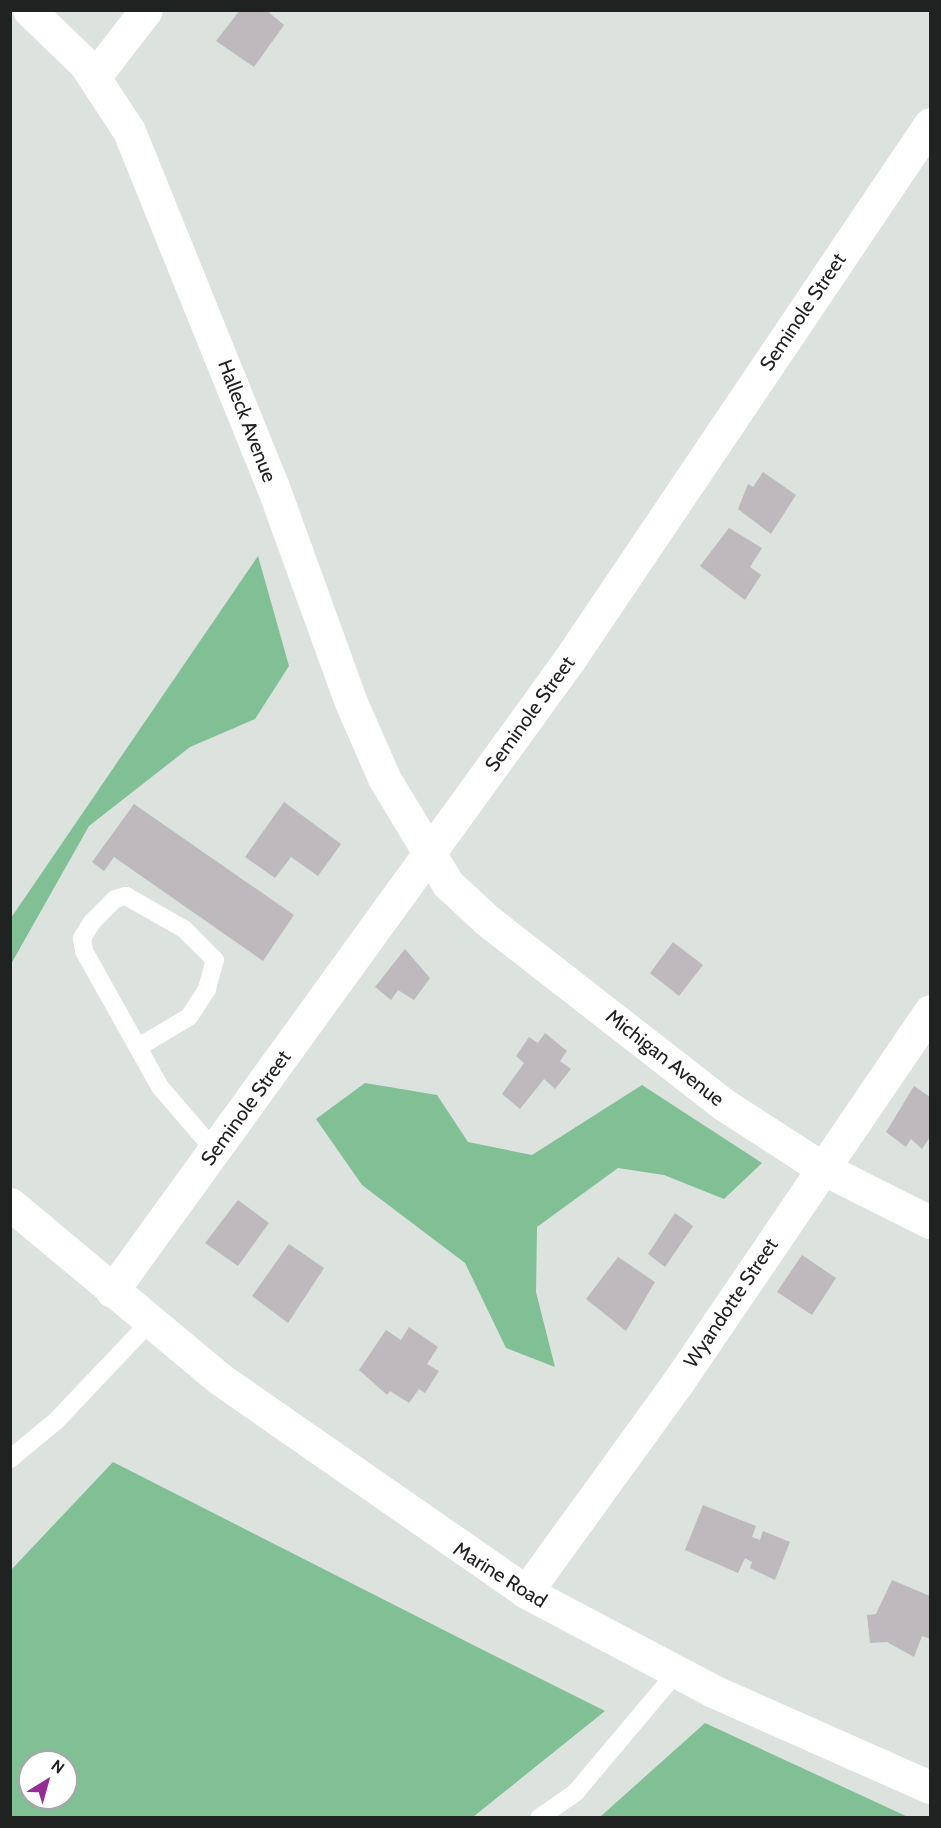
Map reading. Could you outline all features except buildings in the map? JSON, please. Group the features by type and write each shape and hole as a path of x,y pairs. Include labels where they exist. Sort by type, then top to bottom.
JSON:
{"street":[{"name":"Halleck Avenue","path":"29,10 95,76 129,131 175,235 350,700 384,778 428,855"},
{"path":"95,76 146,10"},
{"name":"Seminole Street","path":"112,1291 569,660 930,124"},
{"name":"Michigan Avenue","path":"428,855 448,884 488,921 723,1104 822,1168 930,1222"},
{"name":"Wyandotte Street","path":"526,1592 930,1011"},
{"name":"Marine Road","path":"10,1204 112,1291 248,1399 526,1592 676,1673 930,1788"}],"lane":[{"path":"140,1046 189,1017 207,989 215,960 184,929 126,896 115,899 92,922 82,938 84,951 140,1046 160,1087 215,1151"},
{"path":"10,1459 56,1421 151,1321"},
{"path":"539,1818 575,1793 676,1673"}],"green space":[{"path":"258,556 289,666 255,719 190,747 89,826 11,964 11,918"},
{"path":"365,1083 437,1095 468,1142 532,1155 642,1085 762,1163 724,1199 664,1175 618,1168 537,1227 536,1292 555,1367 506,1348 465,1263 362,1185 316,1119"},
{"path":"113,1462 605,1711 473,1817 11,1817 11,1570"},
{"path":"705,1723 908,1817 600,1817"}]}
